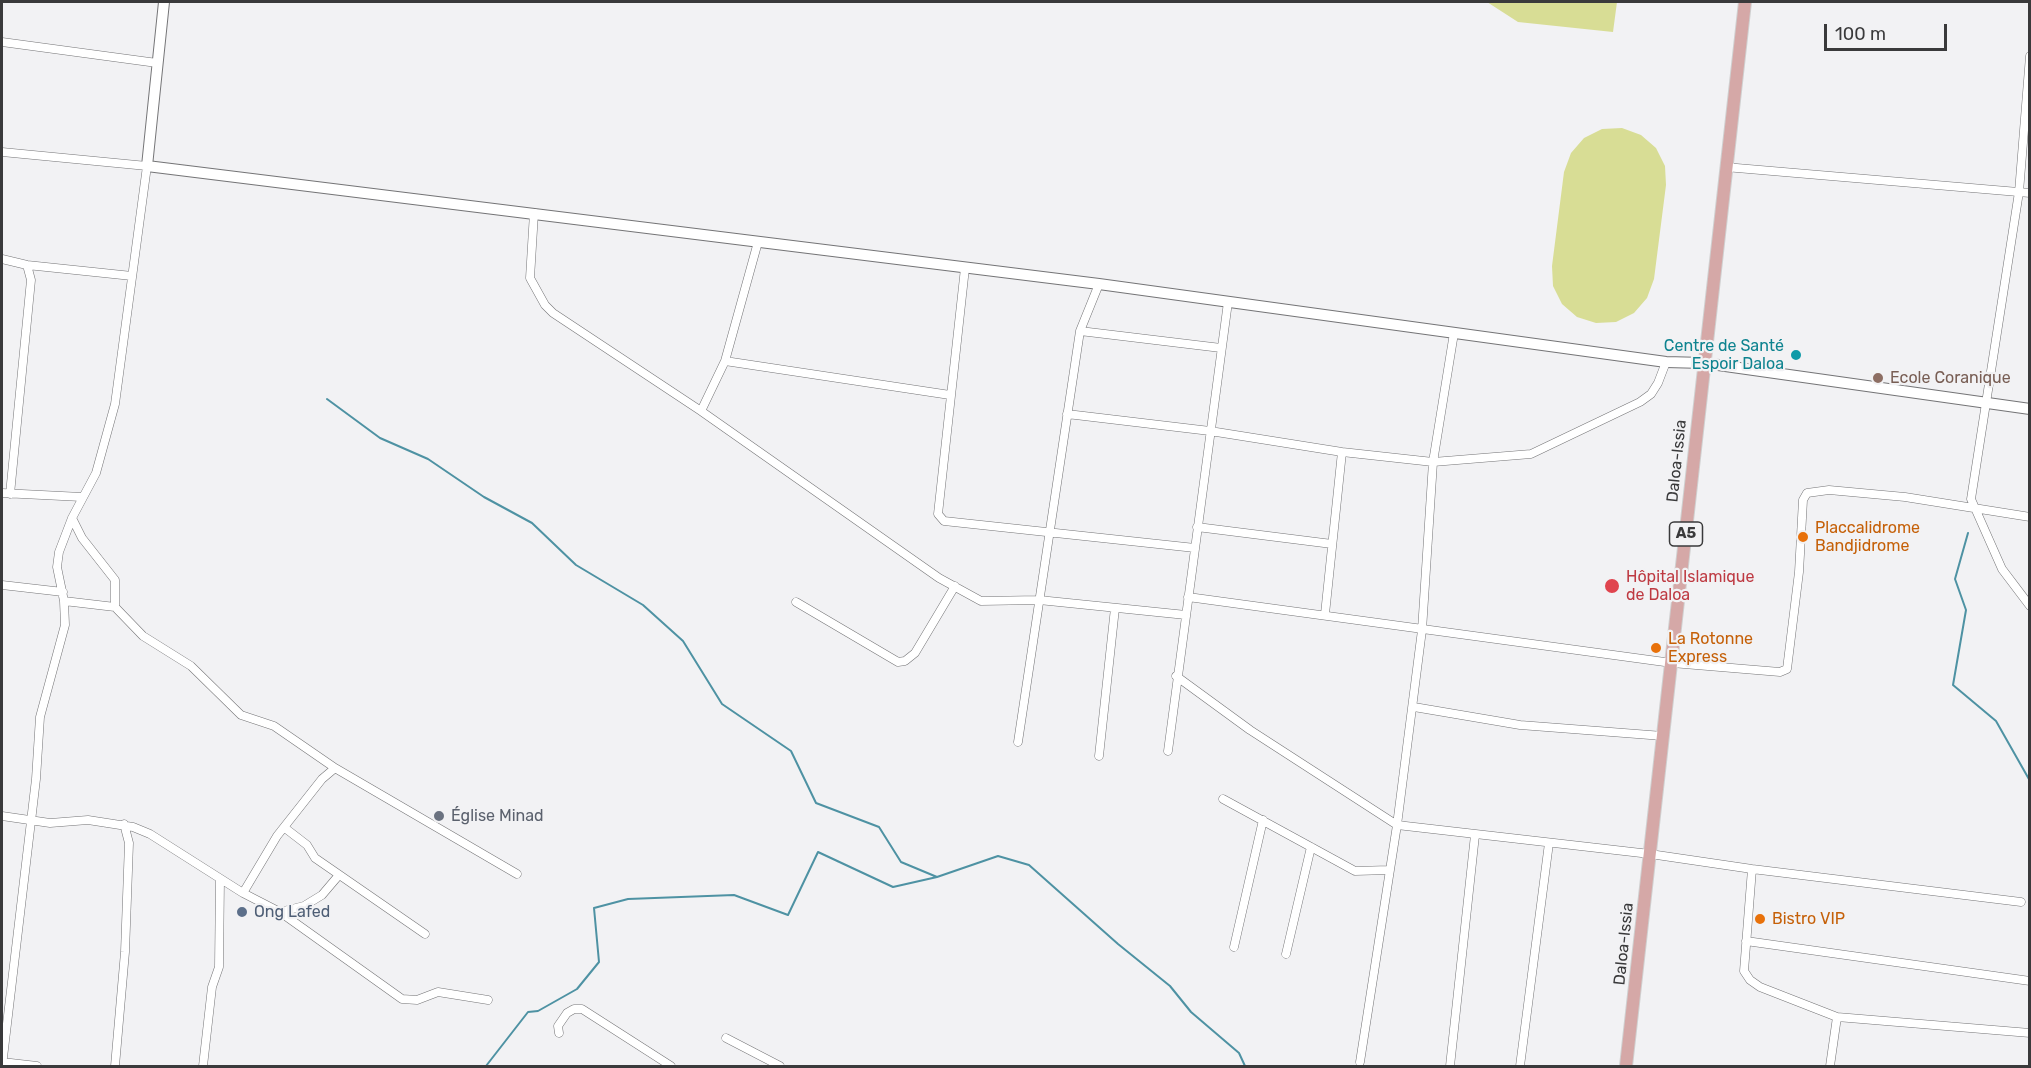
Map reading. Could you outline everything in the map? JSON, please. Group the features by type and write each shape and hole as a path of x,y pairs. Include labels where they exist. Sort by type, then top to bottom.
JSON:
{"main road":[{"name":"Daloa-Issia","path":"1626,1066 1745,2"}],"street":[{"path":"37,1066 2,1064 40,717 62,640 64,602 57,567 59,552 72,518 96,473 116,404 147,166 164,2"},
{"path":"2,42 157,63"},
{"path":"2030,56 2019,192 1971,499 2002,569 2030,606"},
{"path":"2,152 147,166 1099,284 1666,362 1704,363 2030,409"},
{"path":"1725,167 2030,193"},
{"path":"534,213 531,278 545,305 955,586 981,601 1039,600 1186,615"},
{"path":"701,411 725,361 758,242"},
{"path":"2,259 27,265 132,276"},
{"path":"10,494 31,280 27,265"},
{"path":"964,268 938,514 944,521 1195,548"},
{"path":"1018,742 1080,331 1099,284"},
{"path":"1168,751 1176,676 1228,302"},
{"path":"1080,331 1221,348"},
{"path":"1360,1062 1414,707 1422,630 1433,462 1454,333"},
{"path":"725,361 950,395"},
{"path":"1067,414 1210,431 1342,452 1433,462 1531,454 1640,402 1651,394 1666,362"},
{"path":"1325,614 1342,452"},
{"path":"1188,597 1672,663 1780,672 1787,669 1799,572 1803,500 1807,493 1829,490 1974,506 2030,517"},
{"path":"2,493 82,498"},
{"path":"72,518 82,538 115,580 115,607"},
{"path":"1197,527 1332,544"},
{"path":"2,585 63,592"},
{"path":"796,602 898,662 905,661 915,653 955,586"},
{"path":"64,602 115,607 143,636 191,666 233,709 247,717 274,726 335,768 517,874"},
{"path":"1099,756 1114,608"},
{"path":"1176,676 1250,730 1397,825 1650,854 2021,902"},
{"path":"1414,707 1520,725 1663,736"},
{"path":"243,893 255,876 270,846 322,779 335,768"},
{"path":"1223,799 1355,871 1389,870"},
{"path":"2,816 50,823 88,820 124,824 150,834 243,893 280,912 402,999 417,1000 438,992 488,1000"},
{"path":"1234,947 1263,820"},
{"path":"115,1066 125,952 129,843 124,824"},
{"path":"285,828 307,845 315,858 425,934"},
{"path":"1450,1066 1475,835"},
{"path":"1520,1066 1549,843"},
{"path":"1286,954 1311,847"},
{"path":"1752,869 1744,971 1750,980 1760,987 1837,1017 2030,1033"},
{"path":"280,912 304,906 322,895 339,875"},
{"path":"203,1066 212,987 219,967 220,879"},
{"path":"1746,941 2030,981"},
{"path":"559,1033 558,1026 567,1013 574,1009 582,1009 671,1066"},
{"path":"1830,1066 1837,1017"},
{"path":"726,1038 780,1066"}],"green space":[{"path":"1487,2 1617,2 1613,32 1518,22"},
{"path":"1622,128 1641,135 1656,148 1665,166 1666,185 1654,279 1647,298 1634,313 1616,322 1596,323 1577,317 1562,304 1553,286 1552,266 1564,172 1571,153 1584,138 1602,129"}],"waterway":[{"path":"327,399 380,438 428,459 484,497 532,523 576,565 643,605 683,641 722,704 791,751 816,803 879,827 901,862 937,877 998,856 1029,865 1118,944 1170,986 1191,1012 1239,1053 1245,1066"},
{"path":"1968,533 1955,579 1966,610 1953,685 1996,721 2030,781"},
{"path":"486,1066 528,1012 538,1011 577,989 599,962 594,908 628,899 734,895 788,915 818,852 893,887 937,877"}],"place":[{"name":"Centre de Santé Espoir Daloa","path":"1796,355"},
{"name":"Ecole Coranique","path":"1878,378"},
{"name":"Placcalidrome Bandjidrome","path":"1803,537"},
{"name":"Hôpital Islamique de Daloa","path":"1612,586"},
{"name":"La Rotonne Express","path":"1656,648"},
{"name":"Église Minad","path":"439,816"},
{"name":"Ong Lafed","path":"242,912"},
{"name":"Bistro VIP","path":"1760,919"}]}
